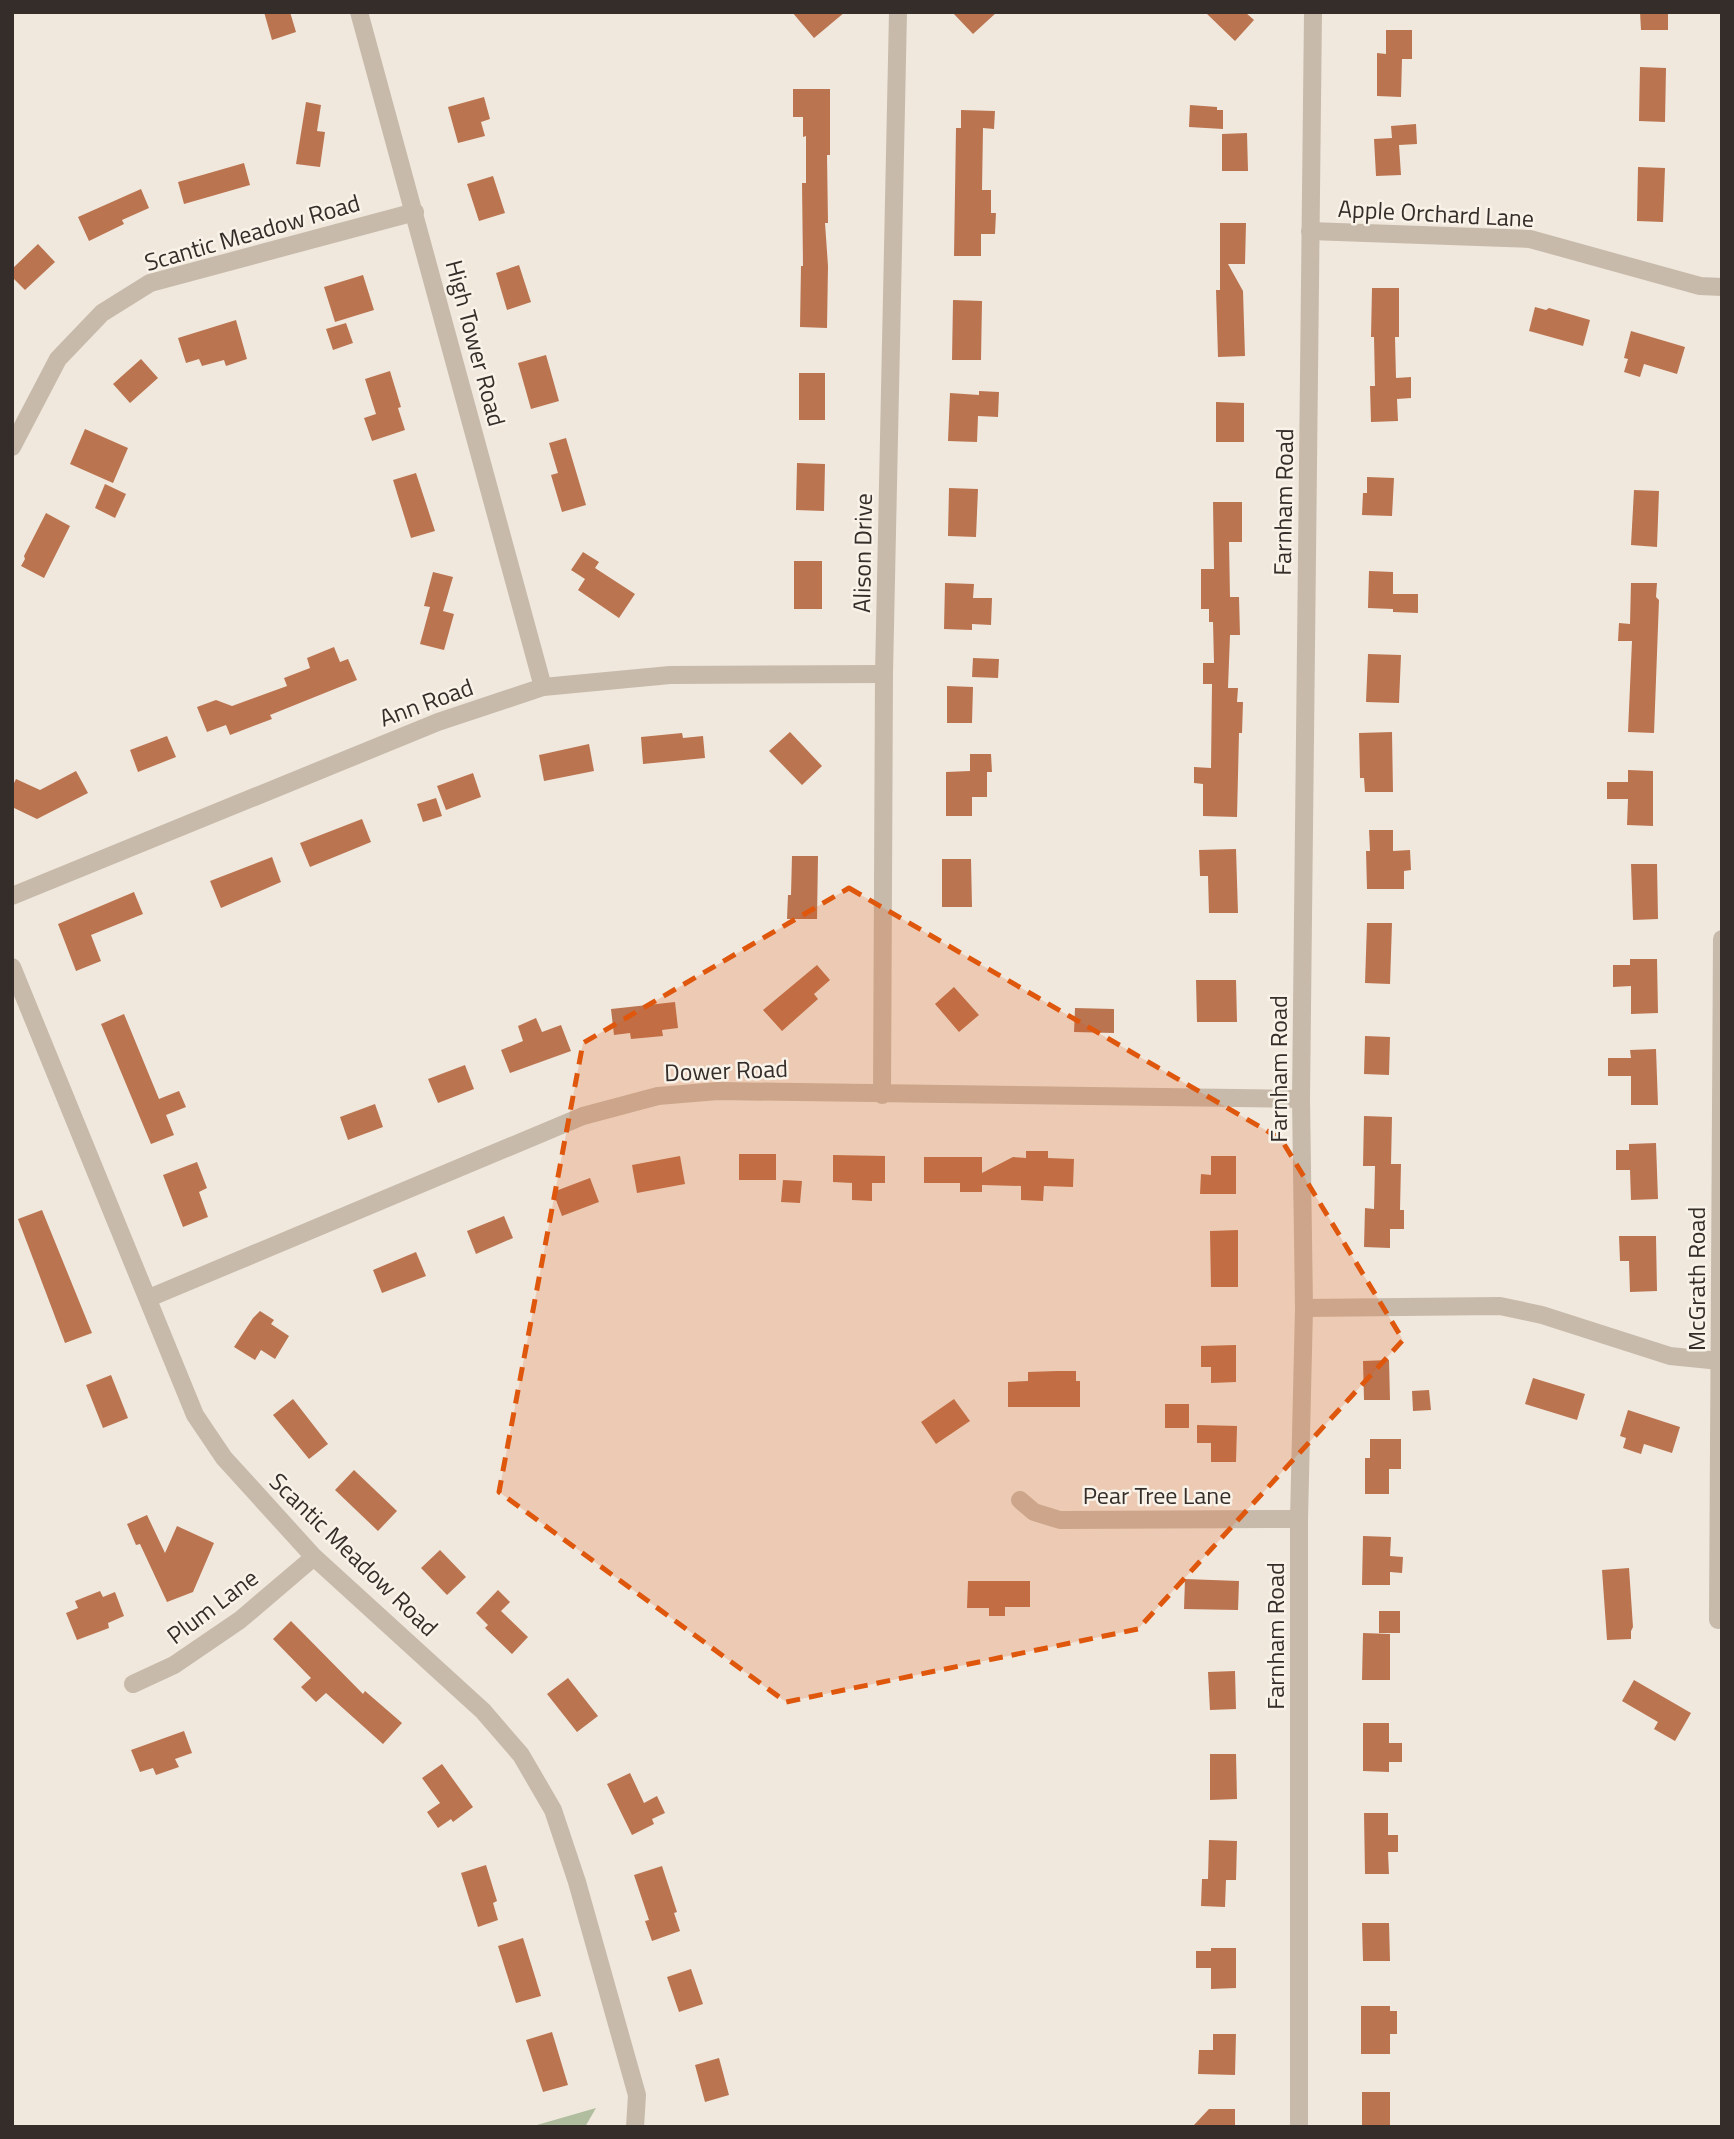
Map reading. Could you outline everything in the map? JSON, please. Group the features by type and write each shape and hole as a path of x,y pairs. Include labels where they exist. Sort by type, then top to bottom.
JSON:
{"street":[{"name":"High Tower Road","path":"359,12 543,687"},
{"name":"Alison Drive","path":"882,1095 884,674 898,12"},
{"name":"Farnham Road","path":"1300,2127 1299,1520 1304,1308 1301,1099 1313,12"},
{"name":"Scantic Meadow Road","path":"12,447 58,359 102,313 150,283 415,212"},
{"name":"Apple Orchard Lane","path":"1310,231 1530,239 1700,286 1722,287"},
{"name":"Ann Road","path":"12,896 438,722 543,687 670,675 884,674"},
{"name":"McGrath Road","path":"1718,1620 1722,939"},
{"name":"Scantic Meadow Road","path":"12,967 195,1415 224,1458 314,1557 483,1711 521,1755 553,1810 577,1882 637,2095 635,2127"},
{"name":"Dower Road","path":"149,1298 570,1121 658,1096 718,1091 1301,1099"},
{"path":"1304,1308 1500,1306 1542,1315 1670,1356 1720,1360"},
{"name":"Pear Tree Lane","path":"1020,1500 1034,1512 1060,1520 1299,1520"},
{"name":"Plum Lane","path":"133,1684 174,1665 240,1620 314,1557"}],"highlighted area":[{"path":"849,888 1281,1139 1403,1340 1138,1629 786,1702 499,1492 583,1043"}],"green space":[{"path":"596,2108 585,2127 530,2127"}],"building":[{"path":"264,12 290,12 296,32 272,40"},
{"path":"792,12 845,12 814,38"},
{"path":"952,12 997,12 973,34"},
{"path":"1205,12 1245,12 1254,20 1235,41"},
{"path":"1640,12 1668,12 1668,30 1641,30"},
{"path":"1386,30 1412,30 1412,59 1402,59 1401,97 1377,96 1377,53 1386,54"},
{"path":"1640,67 1666,68 1665,122 1639,121"},
{"path":"793,89 830,89 828,223 825,223 828,266 827,328 800,327 803,266 802,183 806,183 806,136 803,137 803,117 793,117"},
{"path":"484,97 490,119 481,122 485,136 458,143 448,107"},
{"path":"306,102 321,105 317,131 325,132 320,167 296,164"},
{"path":"1190,105 1223,110 1223,129 1189,127"},
{"path":"961,110 995,111 994,129 983,128 982,190 991,190 991,213 996,213 995,234 981,234 981,256 954,256 956,128 961,128"},
{"path":"1416,124 1417,144 1399,145 1401,175 1376,176 1374,139 1392,138 1391,126"},
{"path":"1247,133 1248,171 1222,171 1222,134"},
{"path":"244,163 250,185 184,204 178,182"},
{"path":"1638,167 1665,168 1663,222 1637,221"},
{"path":"493,176 505,213 479,221 467,184"},
{"path":"141,189 149,208 122,220 124,224 89,241 78,217"},
{"path":"1220,223 1246,223 1245,264 1228,264 1243,291 1245,356 1218,357 1216,290 1220,290"},
{"path":"38,244 55,262 25,290 12,277 12,269"},
{"path":"519,265 531,302 507,310 496,273"},
{"path":"363,275 374,310 335,322 324,287"},
{"path":"1372,288 1399,288 1399,337 1395,337 1396,378 1411,377 1411,398 1397,399 1398,421 1371,422 1370,386 1375,386 1374,337 1371,337"},
{"path":"953,300 982,301 981,360 952,360"},
{"path":"1535,307 1546,310 1549,308 1590,320 1583,346 1529,331"},
{"path":"236,320 247,359 226,366 224,360 202,366 199,359 186,363 178,338"},
{"path":"346,323 353,343 333,350 326,329"},
{"path":"1631,331 1685,347 1677,374 1644,364 1640,377 1624,372 1628,359 1624,358"},
{"path":"546,355 559,401 531,409 518,363"},
{"path":"141,359 158,378 130,403 113,384"},
{"path":"390,371 405,430 372,441 364,418 376,414 365,379"},
{"path":"799,373 825,373 825,420 799,420"},
{"path":"979,391 999,392 998,417 978,416 977,442 948,441 950,393 979,395"},
{"path":"1216,402 1244,403 1244,442 1216,442"},
{"path":"85,429 128,448 113,483 70,464"},
{"path":"566,438 586,505 562,512 551,475 558,473 549,443"},
{"path":"797,463 825,464 824,511 796,510"},
{"path":"416,473 435,531 411,538 393,480"},
{"path":"1367,477 1394,478 1392,516 1362,515"},
{"path":"105,484 126,494 115,518 95,508"},
{"path":"949,488 978,489 976,537 948,536"},
{"path":"1634,490 1659,491 1657,547 1631,545"},
{"path":"1213,502 1242,502 1242,542 1229,542 1230,597 1239,597 1240,635 1230,635 1228,688 1238,688 1237,702 1243,702 1242,733 1239,733 1237,817 1203,816 1203,784 1194,783 1194,767 1211,768 1212,684 1203,684 1203,663 1214,663 1213,622 1209,622 1209,609 1201,609 1201,569 1214,569"},
{"path":"46,513 70,526 44,578 21,566"},
{"path":"583,552 599,562 595,568 635,594 619,618 578,590 585,579 571,570"},
{"path":"794,561 822,561 822,609 794,609"},
{"path":"1369,571 1393,572 1393,609 1368,608"},
{"path":"433,572 453,577 443,611 454,614 444,650 420,644 430,607 424,606"},
{"path":"945,583 974,584 973,598 992,598 991,625 972,624 972,630 944,629"},
{"path":"1631,583 1657,583 1656,597 1659,600 1654,733 1628,732 1632,641 1618,641 1619,623 1630,624"},
{"path":"1393,594 1418,594 1418,613 1393,612"},
{"path":"334,647 340,662 348,659 357,680 270,715 272,719 230,735 226,725 207,732 197,707 216,700 232,706 287,686 284,678 310,668 307,658"},
{"path":"1368,654 1401,655 1399,703 1366,702"},
{"path":"973,658 999,659 998,678 972,677"},
{"path":"947,686 973,687 972,723 947,723"},
{"path":"790,732 822,766 802,785 769,751"},
{"path":"1392,732 1393,792 1365,792 1364,778 1360,778 1359,733"},
{"path":"682,733 683,738 703,736 705,758 643,764 641,737"},
{"path":"167,736 176,757 138,772 130,750"},
{"path":"589,744 594,771 544,781 539,755"},
{"path":"970,754 991,754 992,772 987,772 987,797 972,797 972,816 946,816 946,772 970,771"},
{"path":"1628,770 1653,771 1653,826 1627,825 1628,799 1607,799 1607,782 1628,782"},
{"path":"76,771 88,793 37,819 12,807 12,787 16,779 40,790"},
{"path":"473,773 481,797 446,810 437,786"},
{"path":"436,798 442,816 423,822 417,804"},
{"path":"362,819 371,842 310,867 300,843"},
{"path":"1369,830 1393,830 1393,851 1410,850 1411,870 1404,871 1404,889 1367,889 1366,851 1370,851"},
{"path":"1236,849 1238,913 1209,913 1208,876 1200,876 1199,850"},
{"path":"792,856 818,856 817,919 787,919"},
{"path":"272,857 281,882 221,908 210,881"},
{"path":"942,859 971,859 972,907 942,907"},
{"path":"1631,864 1657,864 1658,919 1633,920"},
{"path":"134,892 143,914 91,935 101,961 76,971 58,924"},
{"path":"1367,923 1392,923 1390,984 1365,983"},
{"path":"1630,959 1657,959 1658,1013 1631,1014 1631,986 1613,987 1613,965 1630,965"},
{"path":"817,965 830,980 814,994 818,999 782,1031 763,1010"},
{"path":"1196,980 1236,980 1237,1022 1197,1022"},
{"path":"954,987 979,1015 959,1032 935,1004"},
{"path":"675,1002 678,1028 662,1030 663,1036 631,1039 630,1033 614,1035 611,1009"},
{"path":"1075,1008 1114,1009 1114,1033 1074,1032"},
{"path":"124,1014 159,1099 179,1091 186,1107 166,1115 174,1135 151,1144 101,1024"},
{"path":"536,1018 542,1032 561,1025 571,1051 510,1073 501,1050 523,1041 518,1026"},
{"path":"1365,1036 1390,1037 1389,1075 1364,1074"},
{"path":"1656,1049 1658,1105 1631,1105 1631,1076 1608,1076 1608,1058 1631,1058 1630,1050"},
{"path":"465,1065 474,1089 438,1103 428,1079"},
{"path":"375,1104 383,1127 348,1140 340,1117"},
{"path":"1364,1116 1392,1117 1391,1164 1401,1164 1400,1210 1404,1210 1404,1229 1390,1229 1390,1248 1364,1247 1365,1208 1374,1209 1375,1166 1363,1166"},
{"path":"1656,1143 1658,1199 1631,1200 1630,1170 1616,1170 1616,1150 1629,1150 1629,1144"},
{"path":"1026,1151 1048,1151 1048,1158 1074,1159 1073,1187 1044,1186 1043,1201 1021,1200 1021,1186 982,1185 982,1192 960,1192 960,1183 924,1183 924,1157 982,1157 982,1173 1013,1157 1026,1158"},
{"path":"739,1154 776,1154 776,1180 739,1180"},
{"path":"833,1155 885,1156 885,1183 872,1183 872,1201 852,1200 852,1183 833,1182"},
{"path":"680,1156 685,1184 637,1193 632,1165"},
{"path":"1211,1156 1236,1156 1236,1194 1200,1194 1201,1174 1211,1175"},
{"path":"197,1162 207,1188 199,1192 208,1217 183,1227 163,1175"},
{"path":"590,1178 599,1202 562,1216 553,1192"},
{"path":"783,1180 802,1181 800,1203 781,1202"},
{"path":"42,1210 92,1333 65,1343 18,1219"},
{"path":"504,1216 513,1238 476,1254 467,1231"},
{"path":"1238,1230 1238,1287 1211,1287 1210,1231"},
{"path":"1619,1236 1656,1236 1657,1291 1630,1292 1629,1261 1620,1261"},
{"path":"416,1252 426,1276 382,1293 373,1270"},
{"path":"260,1311 274,1320 271,1324 289,1336 275,1359 261,1350 255,1360 234,1347"},
{"path":"1236,1345 1236,1382 1211,1383 1211,1367 1201,1367 1201,1346"},
{"path":"1389,1360 1390,1400 1364,1400 1363,1361"},
{"path":"1076,1371 1076,1381 1080,1381 1080,1407 1008,1407 1008,1382 1028,1381 1028,1372"},
{"path":"111,1375 128,1418 103,1428 86,1385"},
{"path":"1533,1378 1585,1394 1577,1420 1525,1404"},
{"path":"1429,1390 1431,1410 1413,1411 1412,1391"},
{"path":"293,1399 328,1444 309,1459 273,1415"},
{"path":"954,1399 970,1421 936,1444 921,1422"},
{"path":"1165,1404 1189,1404 1189,1428 1165,1428"},
{"path":"1628,1410 1680,1427 1672,1453 1644,1444 1641,1454 1623,1448 1626,1438 1620,1436"},
{"path":"1197,1425 1237,1426 1236,1462 1211,1462 1211,1443 1197,1443"},
{"path":"1370,1439 1401,1439 1401,1469 1389,1469 1389,1494 1365,1494 1365,1458 1370,1458"},
{"path":"354,1470 397,1511 378,1531 335,1490"},
{"path":"147,1515 165,1553 177,1526 214,1543 193,1592 167,1602 140,1544 136,1545 127,1524"},
{"path":"1363,1536 1391,1537 1390,1556 1403,1557 1402,1573 1390,1572 1390,1585 1362,1585"},
{"path":"440,1550 466,1577 447,1595 421,1568"},
{"path":"1629,1568 1633,1627 1631,1639 1607,1640 1602,1570"},
{"path":"1185,1579 1239,1581 1238,1610 1184,1609"},
{"path":"968,1581 1030,1581 1030,1607 1005,1607 1005,1616 989,1616 989,1608 967,1608"},
{"path":"498,1590 510,1602 501,1611 528,1637 512,1654 485,1628 488,1625 476,1613"},
{"path":"100,1591 103,1597 115,1592 124,1616 108,1623 109,1628 77,1640 66,1613 78,1608 75,1601"},
{"path":"1379,1611 1400,1611 1400,1633 1379,1633"},
{"path":"291,1621 363,1694 365,1691 402,1723 383,1744 326,1693 316,1702 301,1687 311,1678 273,1639"},
{"path":"1363,1633 1390,1634 1390,1680 1362,1680"},
{"path":"1235,1671 1236,1709 1210,1710 1208,1672"},
{"path":"568,1678 598,1716 577,1732 547,1694"},
{"path":"1634,1680 1691,1713 1675,1741 1654,1729 1658,1722 1622,1701"},
{"path":"1363,1723 1389,1723 1389,1743 1402,1743 1402,1762 1389,1762 1389,1772 1363,1771"},
{"path":"184,1731 192,1753 175,1759 179,1767 156,1775 153,1768 140,1772 131,1750"},
{"path":"1210,1754 1236,1754 1237,1799 1210,1800"},
{"path":"442,1764 473,1807 453,1822 451,1819 438,1828 427,1812 440,1803 422,1778"},
{"path":"630,1773 644,1803 657,1796 665,1813 652,1819 654,1824 632,1835 607,1784"},
{"path":"1364,1813 1388,1813 1388,1835 1398,1835 1398,1852 1388,1852 1389,1874 1365,1874"},
{"path":"1209,1840 1237,1841 1236,1880 1226,1880 1225,1907 1201,1906 1202,1879 1208,1879"},
{"path":"486,1865 497,1901 493,1903 498,1920 478,1927 461,1873"},
{"path":"662,1866 677,1912 674,1913 680,1931 652,1941 645,1921 649,1920 634,1875"},
{"path":"1362,1923 1389,1923 1390,1961 1363,1961"},
{"path":"523,1938 541,1996 516,2003 498,1946"},
{"path":"1211,1948 1236,1948 1236,1988 1211,1989 1211,1968 1196,1968 1196,1951 1211,1951"},
{"path":"691,1969 703,2004 679,2012 667,1977"},
{"path":"1361,2006 1390,2006 1390,2011 1397,2011 1397,2034 1390,2034 1390,2054 1361,2054"},
{"path":"552,2032 568,2085 543,2092 526,2040"},
{"path":"1213,2034 1236,2034 1235,2075 1198,2074 1199,2050 1213,2050"},
{"path":"719,2058 729,2095 705,2102 695,2065"},
{"path":"1362,2092 1390,2092 1390,2127 1362,2127"},
{"path":"1209,2109 1235,2109 1235,2127 1194,2125"}]}
